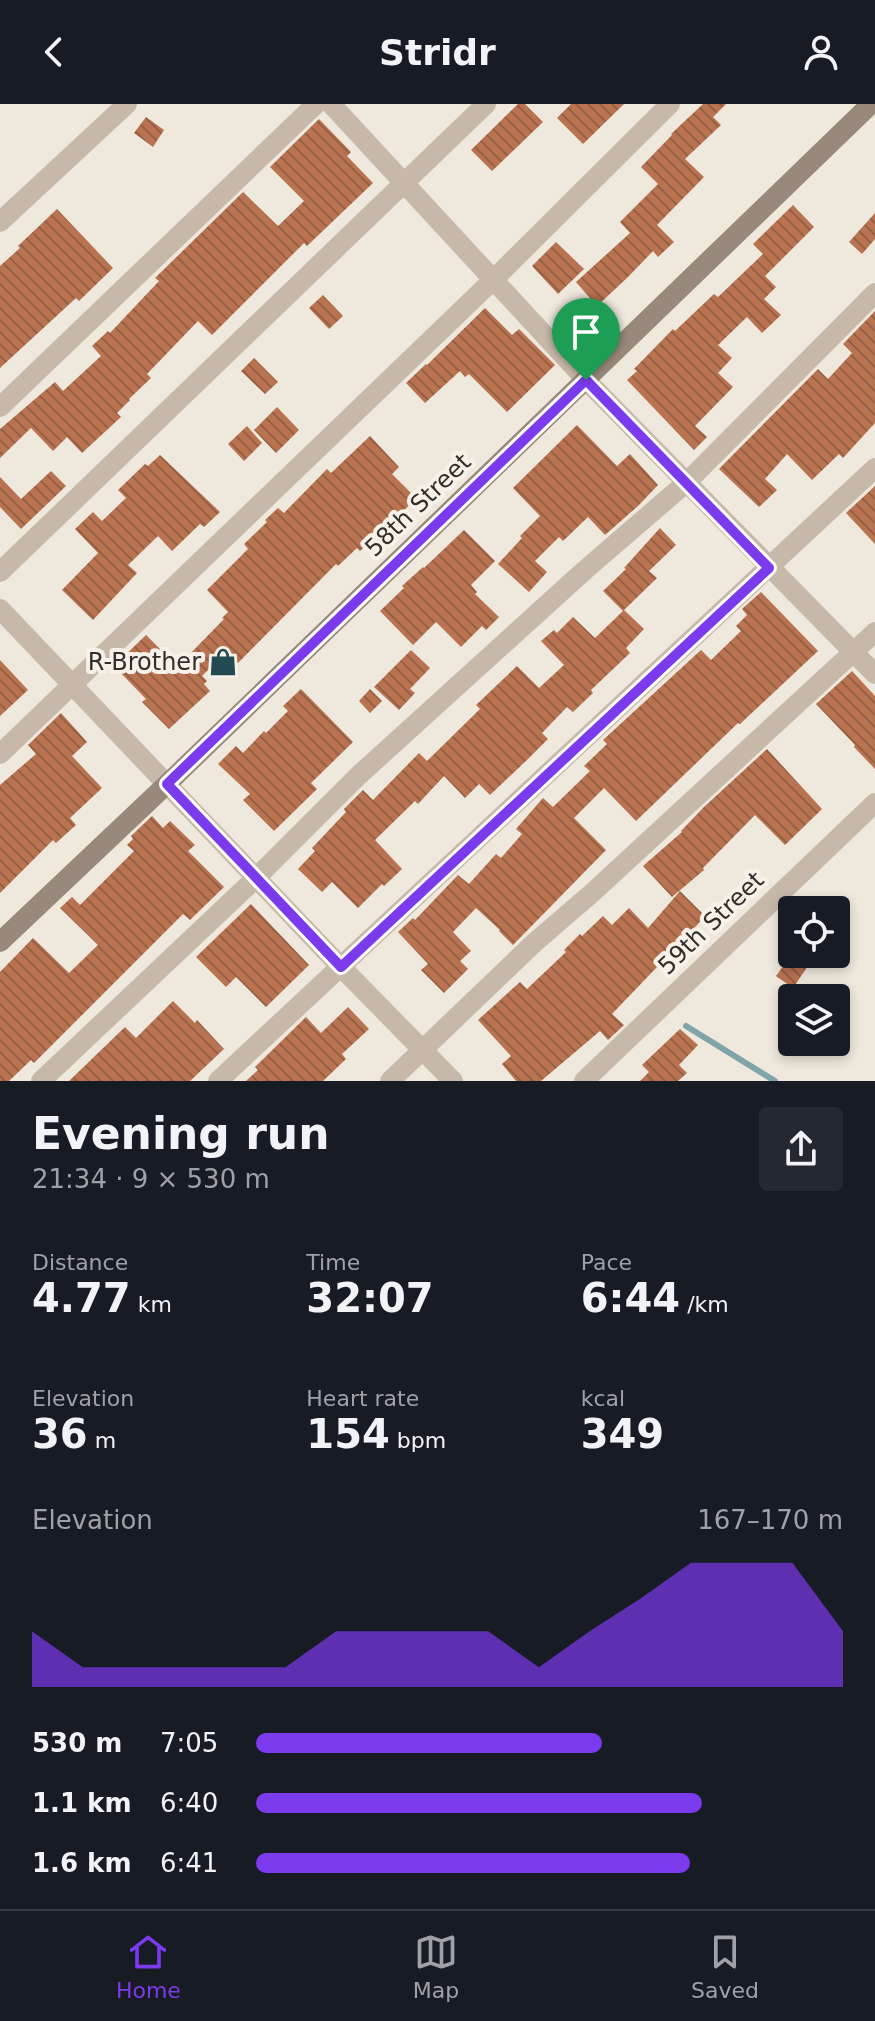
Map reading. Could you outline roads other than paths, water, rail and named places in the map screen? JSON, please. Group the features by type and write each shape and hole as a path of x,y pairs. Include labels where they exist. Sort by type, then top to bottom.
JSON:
{"main road":[{"name":"58th Street","path":"0,942 871,104"}],"street":[{"path":"0,222 127,104"},
{"path":"0,407 316,104"},
{"path":"331,104 586,380 875,674"},
{"path":"0,572 486,104"},
{"path":"0,754 493,280 670,104"},
{"path":"41,1081 257,877 358,776 687,482 875,293"},
{"path":"218,1081 875,468"},
{"path":"0,609 453,1081"},
{"path":"390,1081 534,943 875,632"},
{"name":"59th Street","path":"584,1081 875,803"}],"waterway":[{"path":"686,1026 775,1081"}],"place":[{"name":"R-Brother","path":"223,662"}]}
